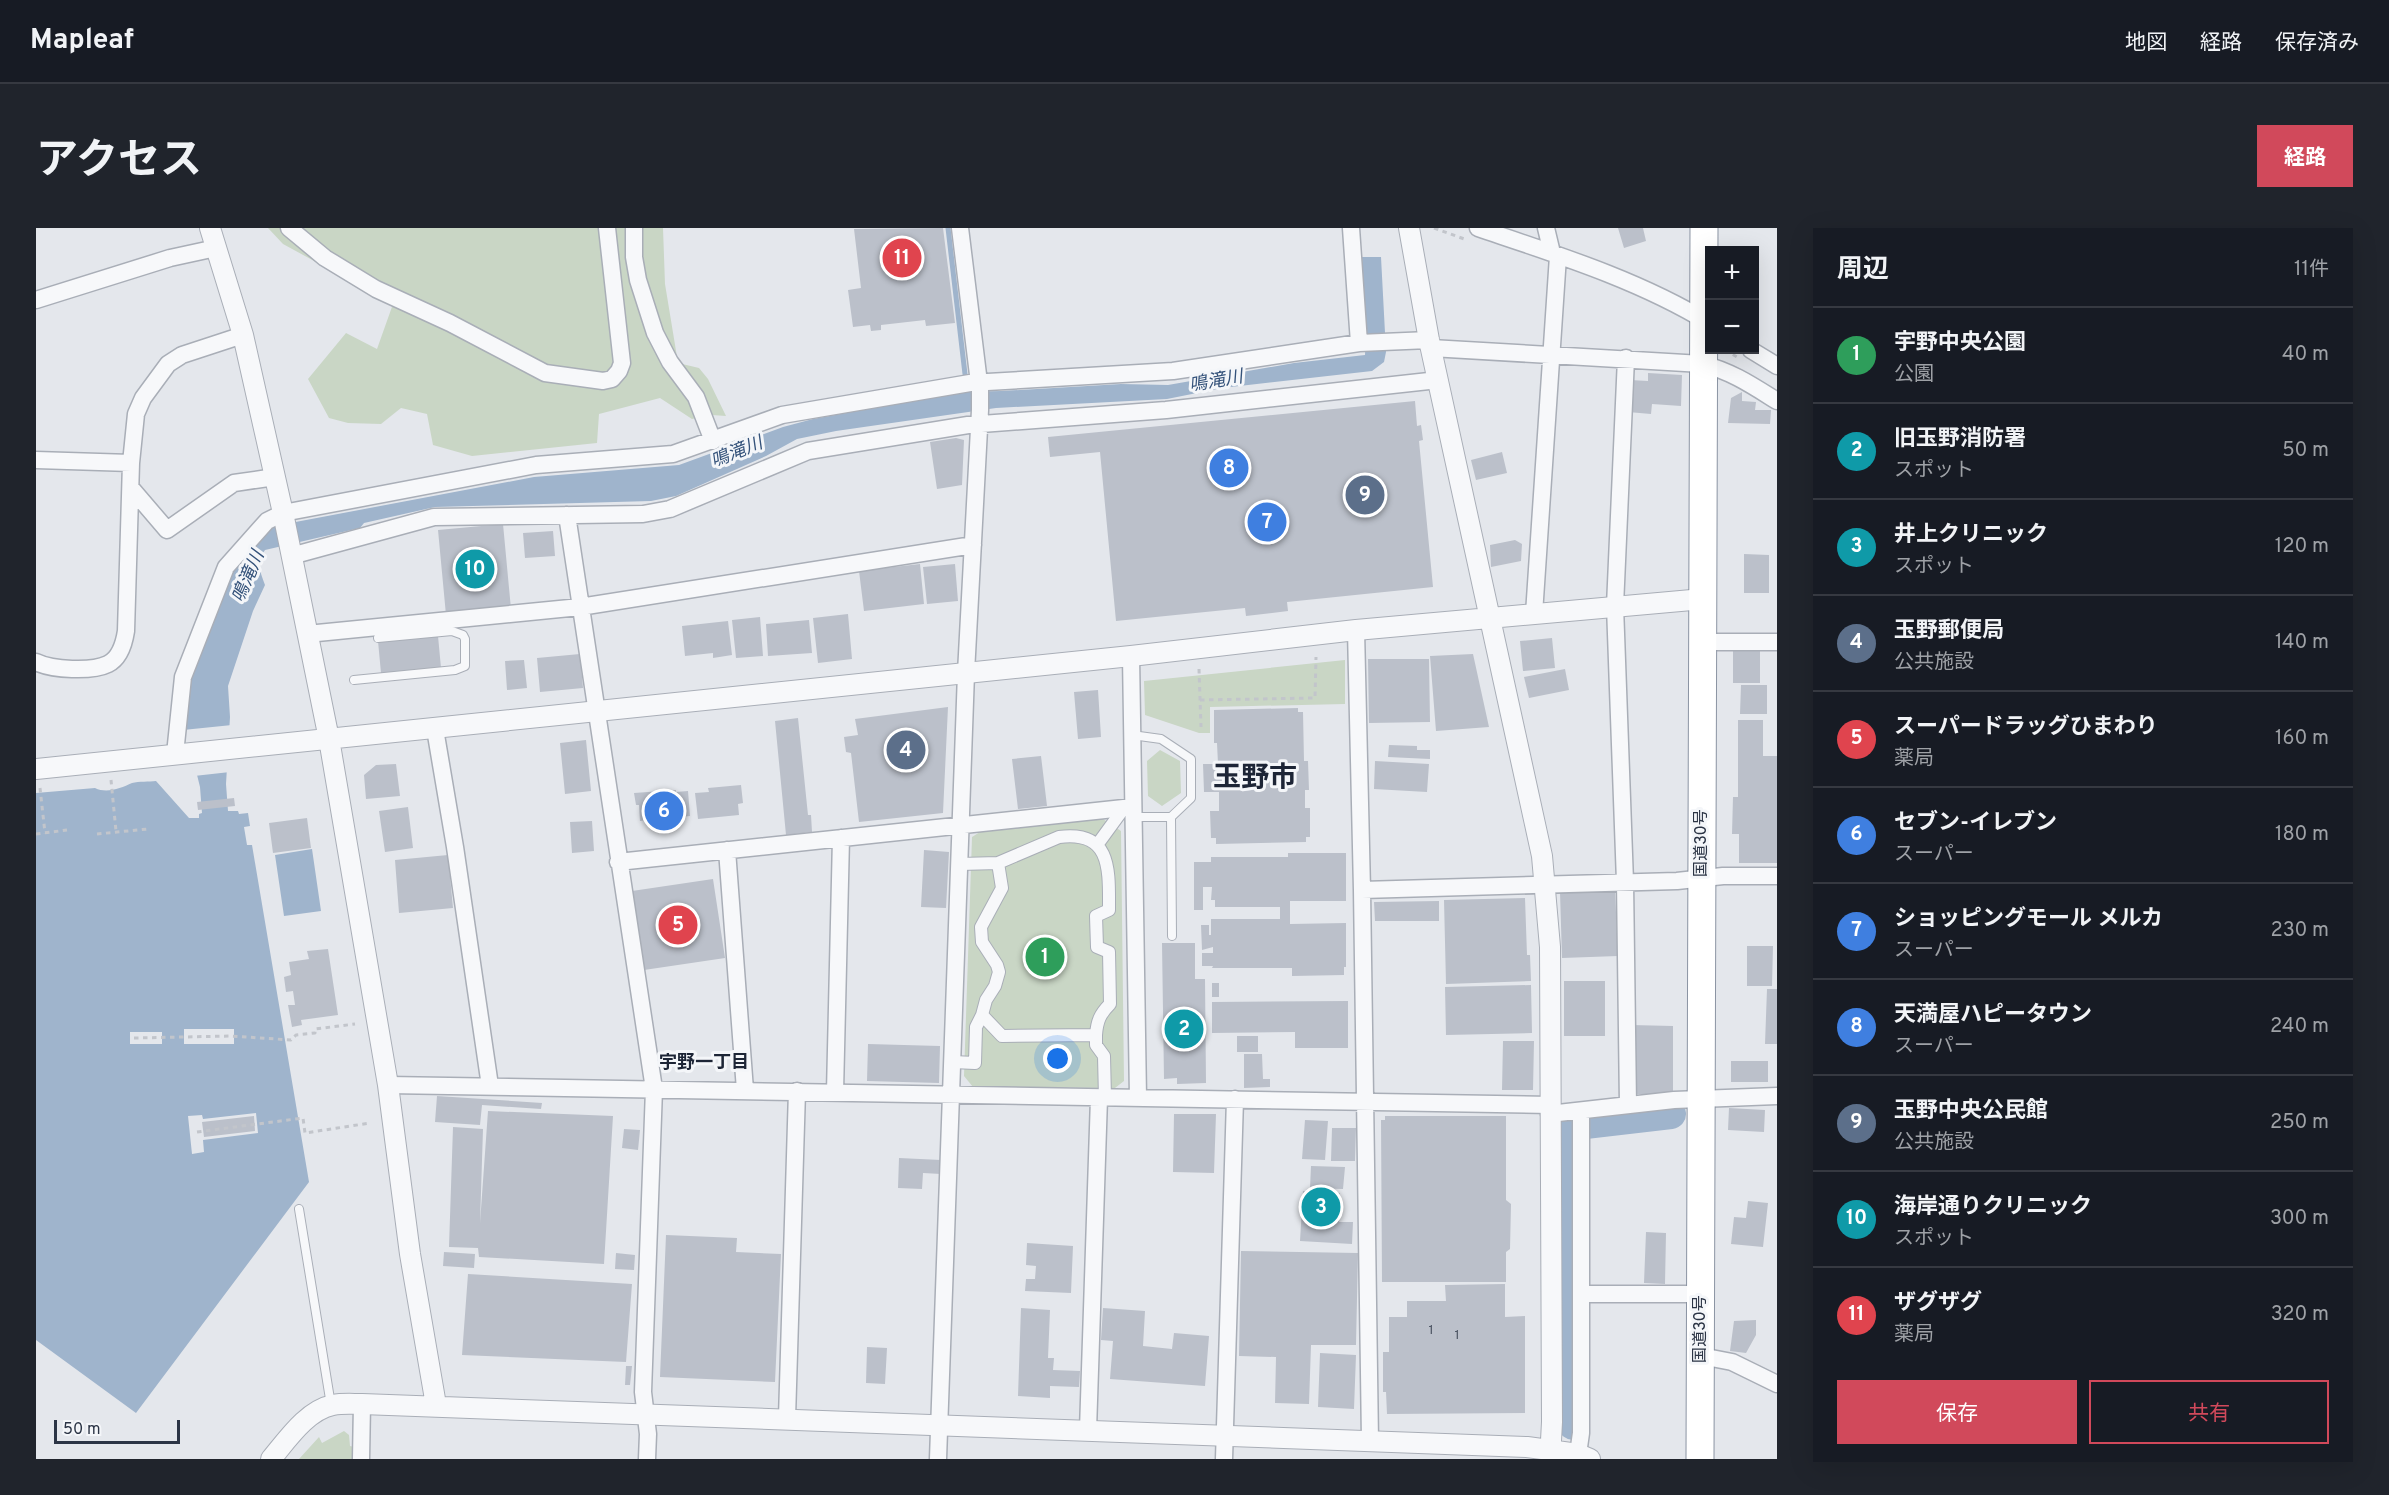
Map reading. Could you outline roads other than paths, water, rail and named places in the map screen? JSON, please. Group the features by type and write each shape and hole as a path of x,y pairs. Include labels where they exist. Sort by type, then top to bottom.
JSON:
{"highway":[{"name":"国道30号","path":"1704,228 1706,300"},
{"name":"国道30号","path":"1700,1459 1702,364 1705,332"}],"street":[{"path":"210,228 243,335 284,517 329,739 387,1085 410,1254 436,1405"},
{"path":"289,228 325,258 376,288 450,323 545,373 595,382 612,379 622,363 607,228"},
{"path":"634,228 634,257 638,280 655,333 670,362 696,397 712,441"},
{"path":"938,1459 966,673 980,417 979,387 960,228"},
{"path":"1351,228 1362,343"},
{"path":"1409,228 1430,344 1488,618 1542,856 1546,884 1550,947 1550,1454"},
{"path":"1478,228 1555,255 1671,301 1705,320"},
{"path":"1534,614 1555,255 1546,228"},
{"path":"36,300 170,258 216,248"},
{"path":"36,662 61,668 94,668 109,664 123,645 126,631 131,463 136,414 143,398 168,364 182,355 243,335"},
{"path":"182,754 183,677 226,567 267,521 284,517 536,465 673,454 783,416 979,387 1173,371 1362,343 1430,344 1702,364 1722,369 1777,401"},
{"path":"1758,354 1777,366"},
{"path":"1626,358 1615,606 1625,882 1628,1105"},
{"path":"290,552 434,517 643,514 670,509 808,451 980,417 1166,410 1438,380"},
{"path":"36,460 131,463"},
{"path":"131,488 168,530 234,483 275,477"},
{"path":"567,516 654,1089 643,1392 648,1434 647,1459"},
{"path":"307,634 580,606 973,545"},
{"path":"39,783 182,754 234,748 1131,656 1356,630 1703,598"},
{"path":"1356,630 1370,1441"},
{"path":"1703,642 1777,642"},
{"path":"1131,656 1130,811 1138,1098"},
{"path":"435,729 490,1086"},
{"path":"618,862 962,825 1130,811"},
{"path":"1097,845 1130,811"},
{"path":"960,864 998,863 1059,837 1079,836 1097,845 1106,860 1109,871 1109,910 1096,916 1097,947 1109,952 1110,1004 1097,1022 1096,1035 1096,1045 1104,1056 1088,1430"},
{"path":"835,1092 841,838"},
{"path":"727,850 745,1090"},
{"path":"953,1062 975,1063 976,1027 986,1000 998,978 998,966 986,950 981,936 981,927 1002,888 998,863"},
{"path":"1362,890 1777,876"},
{"path":"982,1015 1002,1036 1096,1035"},
{"path":"387,1085 1365,1101 1550,1110 1581,1120 1628,1105 1777,1096"},
{"path":"787,1418 797,1091"},
{"path":"1224,1459 1235,1099"},
{"path":"271,1459 304,1422 331,1405 362,1404 1370,1441 1584,1457 1581,1433 1581,1120"},
{"path":"1582,1294 1701,1294"},
{"path":"1701,1356 1732,1362 1777,1384"},
{"path":"361,1459 362,1404"}],"lane":[{"path":"354,680 455,670 465,666 465,639 452,630 378,638"},
{"path":"1132,735 1161,739 1191,759 1191,798 1171,817 1172,936"},
{"path":"1130,811 1171,817"},
{"path":"299,1209 331,1405"}],"water":[{"name":"鳴滝川","path":"1362,257 1381,257 1386,352 1384,362 1372,371 1222,388 1167,399 996,408 836,431 797,439 766,456 676,496 651,501 435,507 364,523 360,528 265,550 262,554 260,571 265,585 253,611 228,686 230,717 226,784 228,811 238,811 239,814 248,813 250,826 244,827 247,845 252,845 309,1182 136,1413 36,1340 36,793 95,788 109,790 135,782 156,781 189,818 199,818 199,814 202,813 200,787 185,726 190,676 229,573 269,527 534,477 679,465 783,427 813,419 961,392 1121,384 1168,385 1294,363 1365,355"},
{"path":"312,849 321,911 284,916 275,855"}],"waterway":[{"path":"948,228 965,374"},
{"path":"1573,1425 1568,1126 1671,1114"}],"place":[{"name":"ザグザグ","path":"902,258"},
{"name":"天満屋ハピータウン","path":"1229,468"},
{"name":"玉野中央公民館","path":"1365,495"},
{"name":"ショッピングモール メルカ","path":"1267,522"},
{"name":"海岸通りクリニック","path":"475,569"},
{"name":"玉野郵便局","path":"906,750"},
{"name":"セブン-イレブン","path":"664,811"},
{"name":"スーパードラッグひまわり","path":"678,925"},
{"name":"宇野中央公園","path":"1045,957"},
{"name":"旧玉野消防署","path":"1184,1029"},
{"name":"井上クリニック","path":"1321,1207"}],"district":[{"name":"玉野市","path":"1255,779"},
{"name":"宇野一丁目","path":"704,1063"}]}
